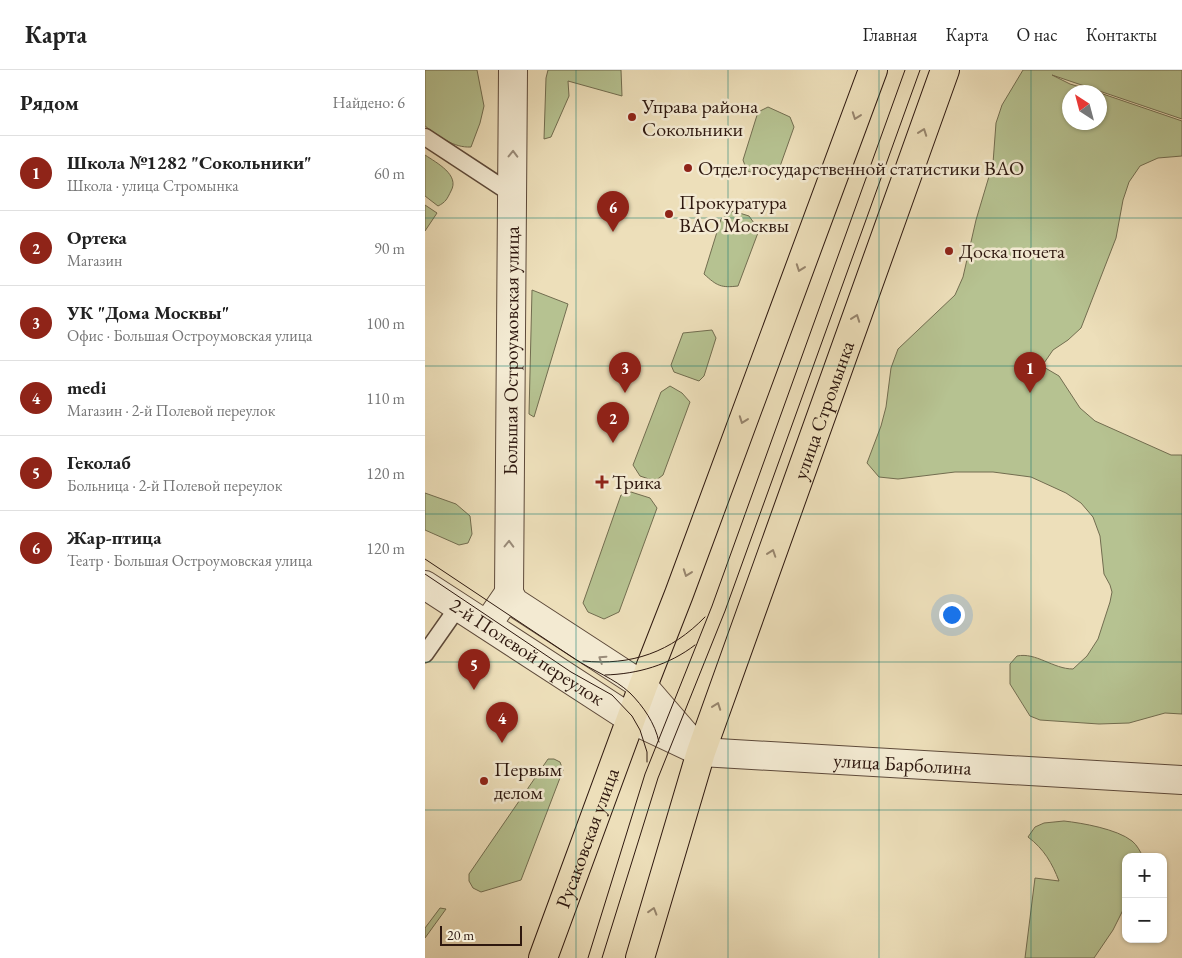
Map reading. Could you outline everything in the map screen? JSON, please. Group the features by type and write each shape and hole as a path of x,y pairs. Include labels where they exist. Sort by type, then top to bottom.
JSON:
{"main road":[{"path":"631,720 873,70"},
{"name":"улица Стромынка","path":"701,752 945,70"},
{"name":"Русаковская улица","path":"543,958 631,720"},
{"path":"639,958 701,752"}],"street":[{"name":"Большая Остроумовская улица","path":"509,593 513,70"},
{"name":"2-й Полевой переулок","path":"425,585 631,720"},
{"name":"2-й Полевой переулок","path":"509,593 514,602 643,686 701,752"},
{"path":"487,625 509,593"},
{"name":"улица Барболина","path":"631,720 701,752 1182,780"}],"lane":[{"path":"425,138 512,194"},
{"path":"425,654 458,607"}],"green space":[{"path":"425,70 477,70 484,106 471,147 458,146 425,126"},
{"path":"548,70 621,70 622,96 568,81 569,96 551,137 544,139 546,78"},
{"path":"1023,70 1182,70 1182,119 1107,94 1107,85 1082,85 1052,75 1073,85 1062,85 1062,130 1107,130 1107,95 1182,121 1182,156 1158,158 1140,166 1129,182 1123,200 1116,238 1081,328 1053,350 1042,366 1059,376 1080,408 1095,421 1171,455 1182,455 1182,714 1165,713 1129,723 1099,724 1040,720 1030,716 1010,684 1010,664 1017,656 1031,656 1058,666 1073,669 1087,656 1098,639 1112,592 1104,574 1100,536 1093,517 1081,503 1066,493 1031,477 993,472 955,472 898,479 879,477 867,463 881,426 886,407 891,368 898,349 955,295 963,277 976,220 993,163 996,123 1002,105"},
{"path":"768,107 790,117 794,127 778,172 763,175 747,171 743,160 758,112"},
{"path":"425,155 446,170 452,180 451,191 445,202 438,206 425,196"},
{"path":"425,205 437,213 425,231"},
{"path":"733,211 749,216 759,230 738,286 727,287 716,284 704,274 721,219"},
{"path":"532,290 568,304 534,417 529,414"},
{"path":"712,330 716,338 704,376 699,381 674,372 671,365 683,333"},
{"path":"670,386 682,393 690,402 663,475 655,481 640,476 633,465 661,392"},
{"path":"631,492 650,498 657,508 619,612 604,619 588,612 583,603 621,495"},
{"path":"425,493 456,504 470,516 472,534 468,543 459,545 425,530"},
{"path":"548,759 560,762 563,770 521,880 481,892 473,888 469,881 469,874"},
{"path":"1064,821 1109,830 1126,837 1134,843 1141,853 1122,853 1122,912 1113,930 1094,958 1025,958 1035,878 1059,881 1047,857 1039,846 1028,837 1035,827 1044,823"},
{"path":"440,908 446,909 425,938 425,928"}],"tram line":[{"path":"588,958 645,774 712,606 905,70"},
{"path":"602,958 658,778 725,611 920,70"},
{"path":"425,559 575,659 624,688 635,698 648,715 655,728 659,742"},
{"path":"425,574 571,672 612,695 632,716 640,730 647,752 647,762"},
{"path":"583,661 618,661 650,654 678,639 705,617"},
{"path":"605,675 629,673 653,667 675,658 695,645"}],"place":[{"name":"Управа района Сокольники","path":"632,117"},
{"name":"Отдел государственной статистики ВАО","path":"688,168"},
{"name":"Прокуратура ВАО Москвы","path":"669,214"},
{"name":"Жар-птица","path":"613,232"},
{"name":"Доска почета","path":"949,251"},
{"name":"УК \"Дома Москвы\"","path":"625,393"},
{"name":"Школа №1282 \"Сокольники\"","path":"1030,393"},
{"name":"Ортека","path":"613,443"},
{"name":"Трика","path":"602,482"},
{"name":"Геколаб","path":"474,690"},
{"name":"medi","path":"502,743"},
{"name":"Первым делом","path":"484,781"}]}
